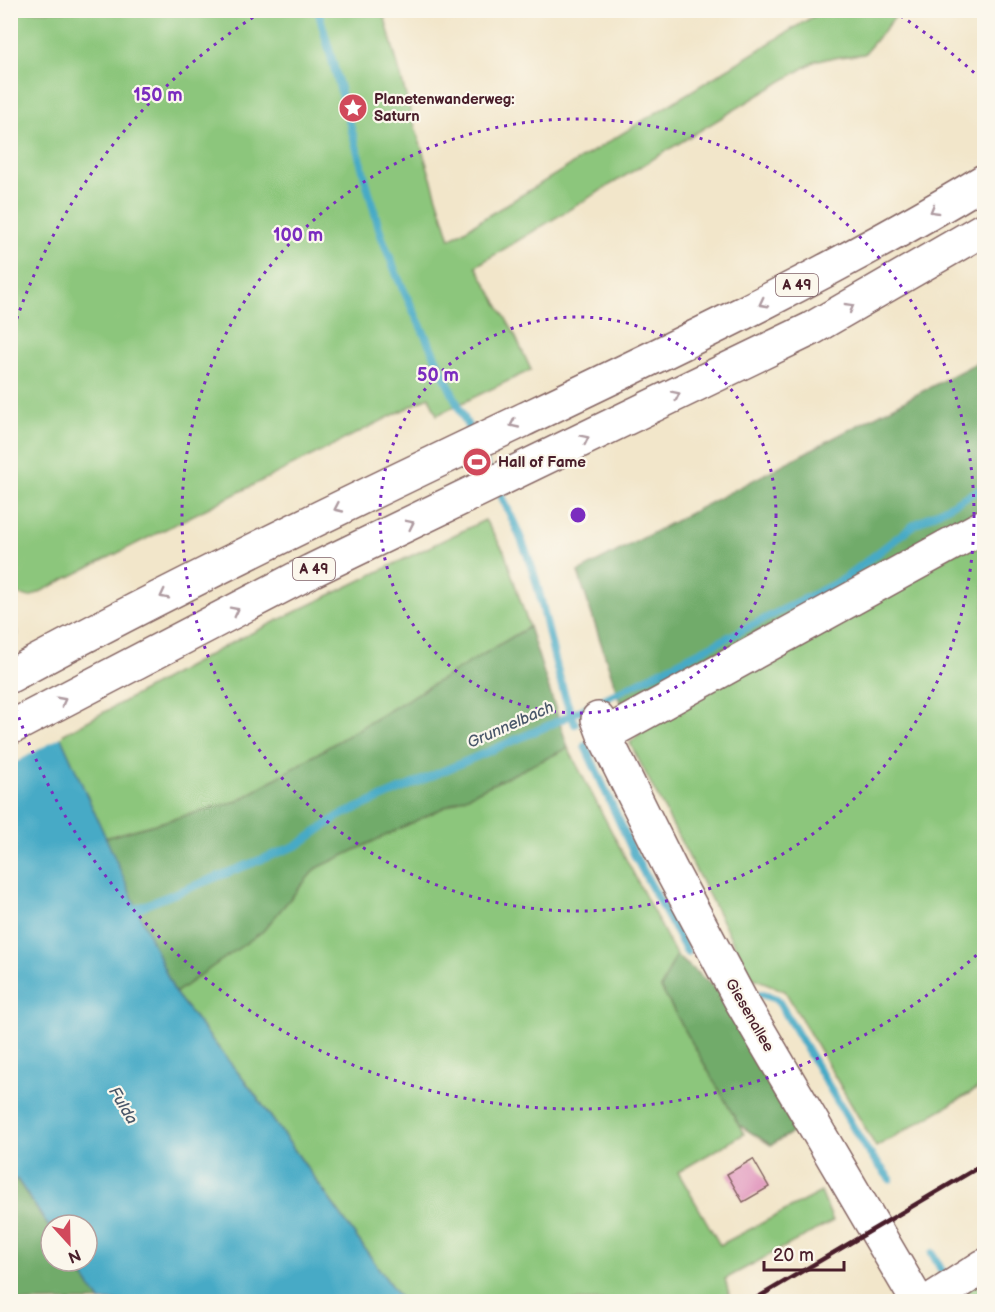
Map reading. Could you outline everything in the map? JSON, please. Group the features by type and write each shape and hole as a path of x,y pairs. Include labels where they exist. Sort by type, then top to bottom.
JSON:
{"main road":[{"name":"A 49","path":"10,676 279,536 747,311 848,259 984,181"},
{"name":"A 49","path":"10,728 311,571 811,329 984,229"},
{"name":"Giesenallee","path":"940,1289 740,999 671,870 601,727 984,526"}],"green space":[{"path":"10,11 383,11 411,114 450,239 822,11 900,11 864,54 817,60 476,266 513,331 531,370 437,415 429,397 30,597 10,592"},
{"path":"984,359 984,509 622,708 578,572"},
{"path":"485,520 504,551 529,627 238,801 105,838 60,736 231,643"},
{"path":"984,537 984,1085 876,1147 785,991 751,977 630,743 659,715"},
{"path":"529,627 568,748 315,869 263,931 175,993 105,838 238,801"},
{"path":"568,748 676,955 661,988 744,1134 678,1172 720,1245 821,1192 833,1221 725,1279 731,1301 402,1301 251,1089 175,993 263,931 315,869"},
{"path":"676,955 722,994 800,1128 771,1145 739,1125 661,988"},
{"path":"17,1179 40,1213 39,1273 80,1273 100,1301 11,1302 10,1182"},
{"path":"984,1278 984,1301 910,1302"}],"water":[{"name":"Fulda","path":"10,616 36,681 175,993 251,1089 402,1301 100,1301 80,1273 99,1273 99,1213 40,1213 17,1179 11,1182"}],"pier":[{"path":"21,634 63,736 11,765 11,639"}],"building":[{"path":"753,1159 769,1187 743,1202 727,1174"}],"waterway":[{"path":"318,10 381,235 398,278 473,437"},
{"path":"478,449 491,475"},
{"path":"497,487 519,533 532,569 558,671 575,724"},
{"name":"Grunnelbach","path":"128,912 298,845 339,816 552,724 627,688 844,579 914,525 984,487"},
{"path":"585,746 635,856 687,952"},
{"path":"761,994 777,999 866,1149 890,1179"},
{"path":"932,1253 948,1282"}],"railway":[{"path":"750,1302 984,1164"}],"place":[{"name":"Planetenwanderweg: Saturn","path":"353,108"},
{"name":"Hall of Fame","path":"477,462"}]}
